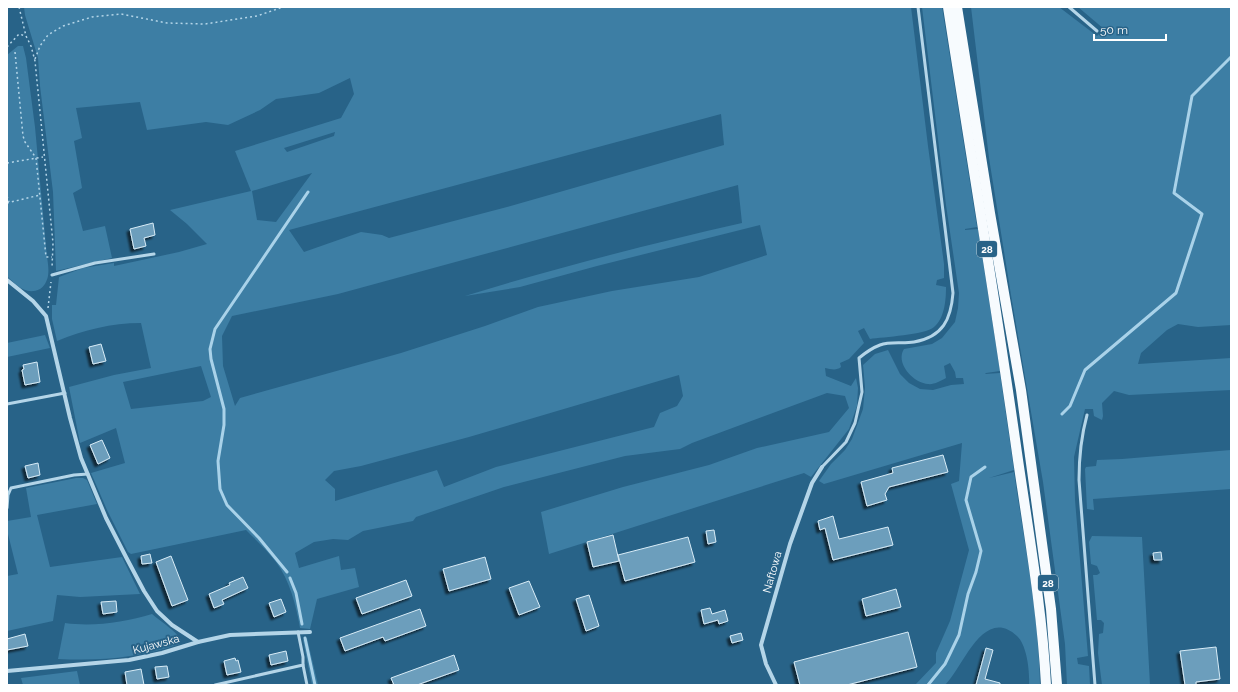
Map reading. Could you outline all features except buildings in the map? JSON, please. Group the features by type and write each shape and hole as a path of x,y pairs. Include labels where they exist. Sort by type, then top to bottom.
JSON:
{"main road":[{"name":"28","path":"948,7 1000,328 1030,532 1040,610 1046,685"},
{"name":"28","path":"957,7 992,228 1023,402 1050,602 1057,685"}],"street":[{"path":"7,280 33,301 46,316 81,458 106,518 144,591 157,611 172,625 198,642"},
{"name":"Naftowa","path":"776,685 766,664 761,645 790,544 812,483 822,467"},
{"name":"Kujawska","path":"7,671 129,660 230,635 310,632"}],"lane":[{"path":"822,467 846,442 855,423 862,392 859,358 881,344 915,342 927,338 938,332 947,322 952,309 953,293 918,7"},
{"path":"958,18 961,7"},
{"path":"1069,7 1097,31"},
{"path":"52,275 95,263 154,254"},
{"path":"7,404 65,393"},
{"path":"1087,416 1082,432 1079,480 1095,685"},
{"path":"7,508 8,495 11,488 74,475 88,474"},
{"path":"298,632 307,685"},
{"path":"215,685 303,665"}],"path":[{"path":"19,7 26,36 32,46 35,61 51,228 52,275 51,291 46,316"},
{"path":"35,61 40,46 48,35 63,26 92,17 121,14 166,22 205,24 257,16 283,7"},
{"path":"7,47 19,34 26,36"},
{"path":"15,52 24,139 36,158 46,257 52,258"},
{"path":"7,163 43,157"},
{"path":"7,196 8,203 40,195"}],"shaded area":[{"path":"24,7 911,7 944,264 944,278 937,280 936,285 946,287 943,314 941,319 934,327 929,330 913,334 870,339 864,328 858,331 864,343 849,359 840,363 841,367 837,369 825,368 826,376 851,386 856,378 858,388 857,406 849,429 811,477 804,473 549,554 541,512 623,487 709,465 757,448 829,432 849,408 845,396 827,393 692,443 680,449 625,456 504,487 416,517 413,521 363,531 348,540 333,539 314,542 295,553 299,568 339,556 341,570 355,568 359,587 317,599 310,629 300,628 292,594 281,569 269,553 246,530 131,554 128,552 107,510 91,473 125,463 116,428 80,443 69,387 114,375 151,368 141,323 119,324 98,328 57,341 52,319 52,305 56,305 59,277 83,268 114,263 114,266 179,252 207,244 170,210 251,191 235,151 341,118 354,94 350,78 319,93 276,99 260,110 228,125 206,122 147,130 140,102 76,108 82,138 74,141 82,188 73,193 83,231 105,226 112,258 56,271 53,192 38,58","holes":["721,114 724,145 507,207 389,238 382,235 361,232 304,252 289,230","335,132 334,136 287,152 284,148","312,173 276,222 257,220 252,191","738,185 742,223 603,257 465,296 520,287 760,225 767,255 699,277 612,291 538,307 401,353 240,398 235,406 223,366 222,336 232,316 338,294","201,366 211,397 203,401 131,409 123,382","679,375 683,396 677,406 660,413 654,427 496,467 444,487 437,470 335,501 335,489 325,480 334,471 361,466 469,437"]},
{"path":"922,7 942,7 977,227 965,230 978,229 1000,371 985,374 1000,373 1014,470 989,478 1014,472 1034,605 1040,685 1029,685 1027,659 1023,646 1017,636 1005,629 994,628 984,633 975,642 945,685 915,685 936,663 936,653 950,621 969,550 951,484 959,481 962,443 824,484 819,481 831,464 845,450 852,439 863,409 865,388 863,365 875,354 888,350 900,374 909,383 920,389 933,390 951,385 964,384 963,378 956,378 955,372 950,363 944,366 946,378 930,384 922,383 911,376 902,360 904,349 932,344 942,338 955,322 959,293 946,205"},
{"path":"971,7 1059,7 1097,36 1104,29 1078,7 1231,7 1231,325 1198,327 1178,324 1167,330 1141,353 1138,364 1231,358 1231,390 1129,395 1114,391 1102,403 1102,420 1094,416 1093,409 1085,409 1074,457 1075,500 1088,656 1077,658 1078,664 1089,666 1090,685 1067,685 1065,644 1043,482 989,158"},
{"path":"18,46 23,46 26,58 35,127 48,269 48,278 46,282 40,289 35,291 22,288 7,276 7,55"},
{"path":"45,335 50,348 7,357 7,343"},
{"path":"1231,450 1231,489 1093,499 1094,510 1087,509 1085,469 1086,467 1096,466 1097,460"},
{"path":"76,478 83,478 87,480 97,504 37,515 50,567 122,557 140,594 80,597 57,595 53,621 7,631 7,576 18,574 7,530 7,521 31,517 26,488"},
{"path":"1092,536 1142,537 1150,685 1102,685 1098,653 1099,634 1103,633 1104,623 1101,620 1097,620 1093,575 1100,573 1097,566 1091,564 1089,542"},
{"path":"152,614 175,633 181,640 180,644 149,653 119,658 58,659 65,623 109,623"},
{"path":"307,638 318,685 312,685 303,640"},
{"path":"77,671 80,685 23,685 21,678"}],"waterway":[{"path":"1062,414 1070,406 1085,370 1176,293 1202,214 1174,193 1192,96 1231,57"},
{"path":"287,572 259,538 227,505 220,489 218,461 224,425 224,409 211,359 210,349 215,329 308,192"},
{"path":"928,685 945,664 959,635 968,594 976,572 981,551 966,500 971,477 985,467"},
{"path":"290,578 296,593 302,624"},
{"path":"305,638 315,685"}]}
